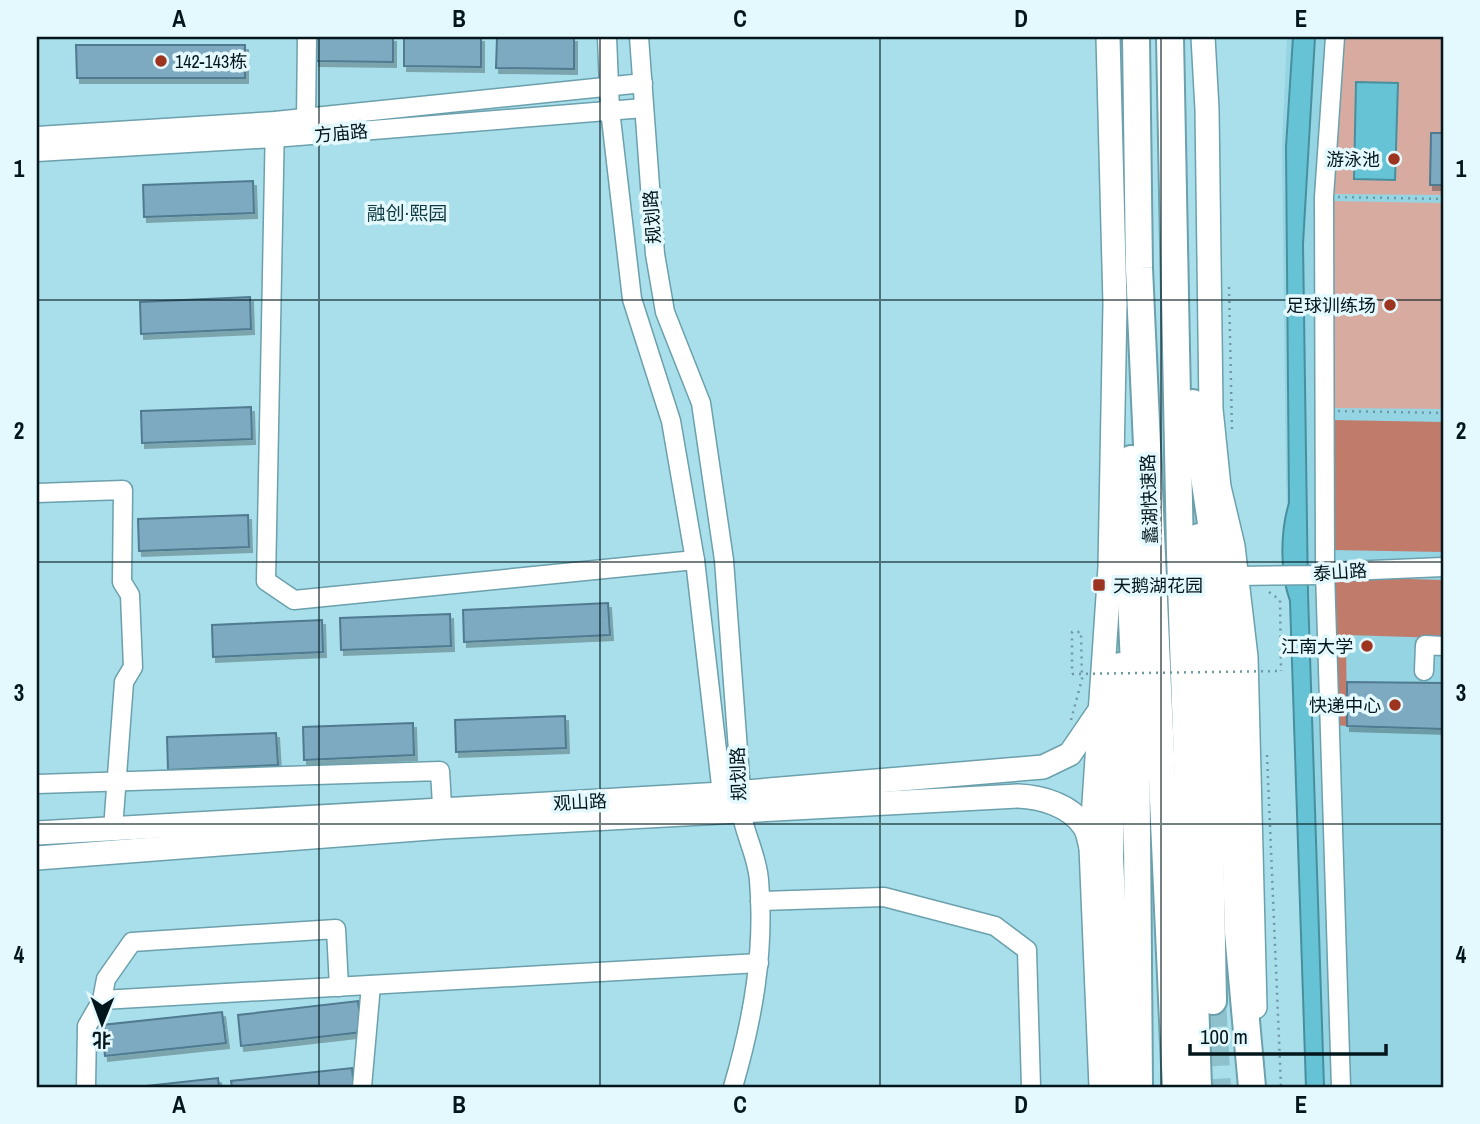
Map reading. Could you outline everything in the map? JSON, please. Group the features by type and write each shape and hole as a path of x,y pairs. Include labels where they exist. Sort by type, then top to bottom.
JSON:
{"highway":[{"name":"蠡湖快速路","path":"1134,37 1139,268 1176,1087"},
{"name":"蠡湖快速路","path":"1171,46 1180,554 1198,1087"},
{"path":"1171,46 1183,142 1194,426 1207,656 1213,1001"},
{"path":"1112,1087 1117,1005 1110,858 1112,779 1129,552 1139,268"},
{"path":"1194,426 1220,573 1230,650 1237,919 1253,1087"},
{"path":"1129,552 1136,711 1139,1087"}],"main road":[{"path":"1101,1087 1091,847 1110,567 1115,304 1108,37"},
{"path":"1203,37 1211,409 1219,487 1233,547 1248,688 1255,986 1253,1087"},
{"name":"观山路","path":"37,833 442,818 734,799 1043,767 1070,754 1098,713"},
{"name":"观山路","path":"734,799 1041,797 1084,826 1091,847"},
{"name":"观山路","path":"37,858 442,818"}],"street":[{"path":"306,118 307,37"},
{"name":"规划路","path":"607,37 610,110 632,299 671,421 734,799"},
{"path":"1335,37 1324,197 1323,573 1341,1087"},
{"name":"规划路","path":"639,38 655,254 665,313 701,403 724,560 734,799"},
{"name":"方庙路","path":"37,136 274,130 306,118 643,83"},
{"name":"方庙路","path":"37,152 274,130 644,108"},
{"path":"274,130 266,582 294,600 695,560"},
{"path":"37,493 123,490 122,582 130,595 133,667 124,681 113,829"},
{"name":"泰山路","path":"1236,576 1443,567"},
{"path":"1424,671 1425,645 1443,646"},
{"path":"37,784 116,779 440,771 442,818"},
{"path":"733,1087 750,1029 763,933 759,875 734,799"},
{"path":"760,901 884,897 995,926 1027,950 1031,1087"},
{"path":"86,1087 87,1026 102,1000 106,979 132,942 335,929 339,987"},
{"path":"102,1000 759,963"},
{"path":"362,1087 371,985"}],"path":[{"path":"1324,197 1443,199"},
{"path":"1324,411 1443,412"},
{"path":"1082,679 1081,632 1072,632 1072,674 1281,671 1280,600"},
{"path":"1087,687 1088,674"},
{"path":"1266,748 1270,771 1281,1087"}],"shaded area":[{"name":"江南大学","path":"1287,37 1443,37 1443,1087 1305,1087 1286,476 1282,145"},
{"path":"1293,37 1315,37 1303,244 1308,594 1324,1087 1306,1087 1290,601 1284,578 1282,552 1289,503 1286,147"},
{"name":"游泳池","path":"1340,37 1443,37 1443,195 1330,194"},
{"path":"1356,82 1398,83 1395,180 1354,179"},
{"name":"足球训练场","path":"1330,201 1443,203 1443,409 1331,408"},
{"path":"1332,420 1443,422 1443,552 1332,550"},
{"path":"1335,579 1443,580 1443,638 1346,635 1347,726 1333,725 1332,586"}],"building":[{"path":"316,37 393,37 393,62 316,61"},
{"path":"404,37 481,37 481,67 404,66"},
{"path":"497,37 574,37 574,69 496,68"},
{"name":"142-143栋","path":"76,45 245,45 245,78 77,78"},
{"path":"1431,133 1443,133 1443,185 1430,185"},
{"path":"253,181 254,213 144,217 143,185"},
{"path":"250,297 251,329 141,334 140,302"},
{"path":"251,407 252,439 142,443 141,411"},
{"path":"248,515 249,547 139,551 138,519"},
{"path":"608,603 610,635 464,642 463,610"},
{"path":"450,614 451,646 341,650 340,618"},
{"path":"322,620 323,652 213,657 212,625"},
{"name":"快递中心","path":"1347,682 1443,683 1443,729 1347,726"},
{"path":"565,716 566,748 456,752 455,720"},
{"path":"413,723 414,755 304,760 303,727"},
{"path":"276,733 278,765 168,770 167,737"},
{"path":"358,1001 362,1032 241,1046 238,1015"},
{"path":"222,1012 226,1043 105,1056 102,1025"},
{"path":"352,1068 354,1087 232,1087 231,1081"},
{"path":"218,1078 219,1087 137,1087"}],"tunnel":[{"path":"1213,1001 1218,1087"}],"place":[{"name":"142-143栋","path":"161,61"},
{"name":"游泳池","path":"1394,159"},
{"name":"足球训练场","path":"1390,305"},
{"name":"天鹅湖花园","path":"1099,585"},
{"name":"江南大学","path":"1367,646"},
{"name":"快递中心","path":"1395,705"}],"district":[{"name":"融创·熙园","path":"407,213"}]}
